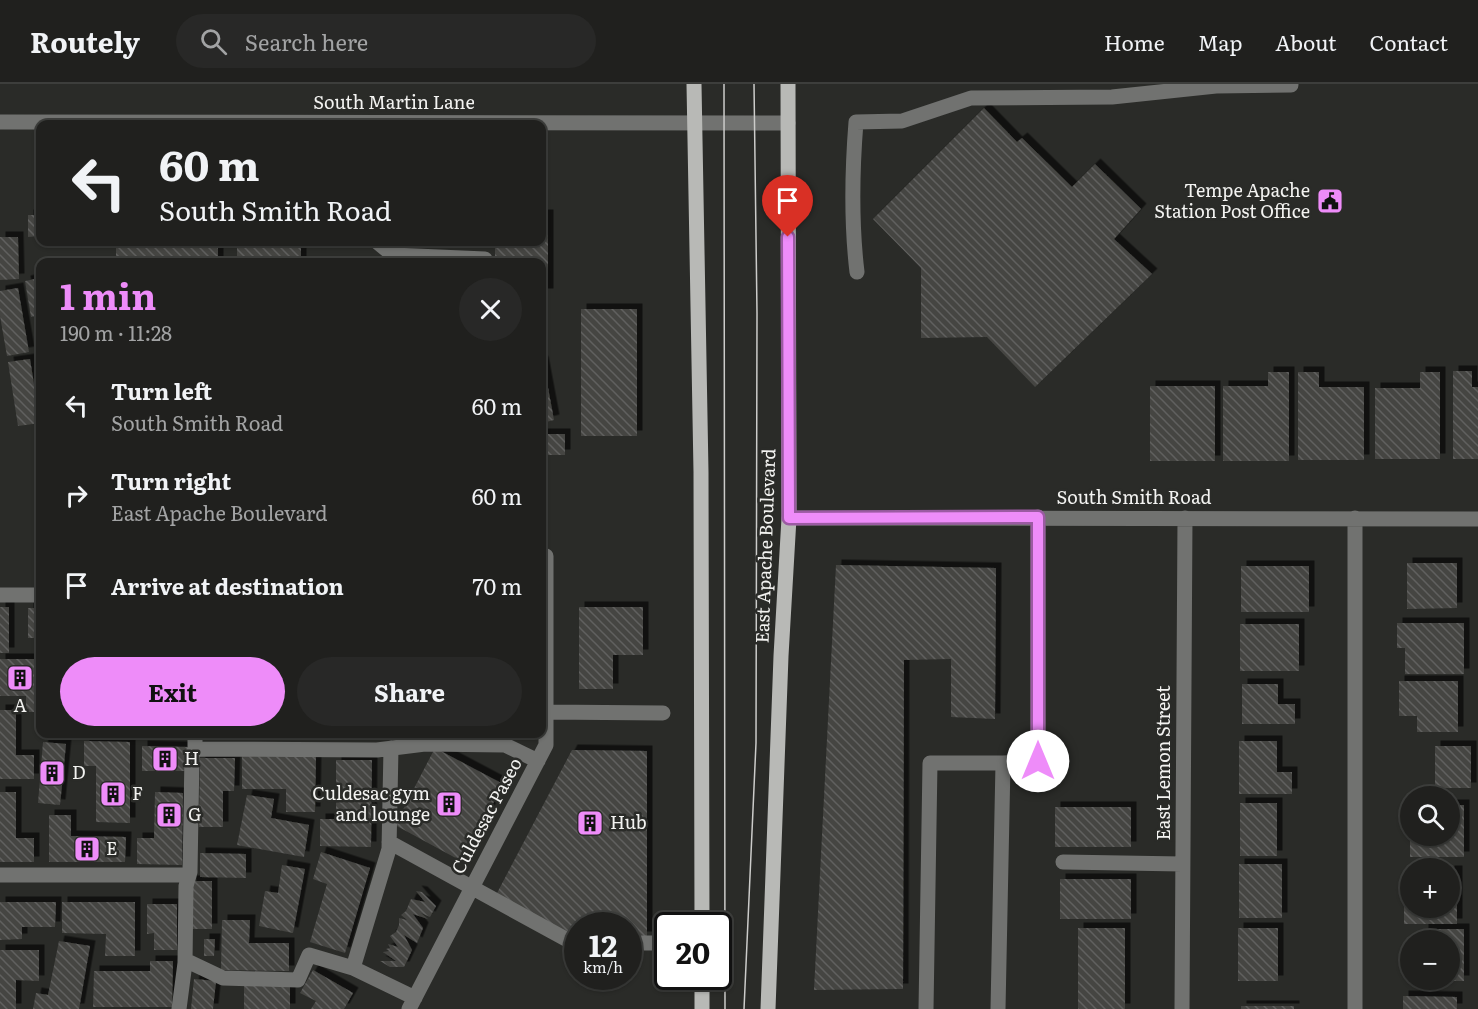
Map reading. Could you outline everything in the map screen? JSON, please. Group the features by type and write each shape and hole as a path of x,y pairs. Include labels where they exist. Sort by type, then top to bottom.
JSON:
{"main road":[{"path":"694,84 701,482 702,912"},
{"name":"East Apache Boulevard","path":"768,1009 781,656 789,518 788,84"},
{"path":"702,990 702,1009"}],"street":[{"path":"857,272 853,236 853,161 856,122 902,122 971,98 1112,97 1216,86 1291,85"},
{"name":"South Martin Lane","path":"0,122 36,122"},
{"name":"South Martin Lane","path":"546,124 788,123"},
{"path":"382,246 393,255 462,258"},
{"path":"926,1009 930,763 1038,761 1038,517"},
{"name":"South Smith Road","path":"789,518 1478,519"},
{"name":"East Lemon Street","path":"1182,1009 1185,518"},
{"path":"1355,518 1355,1009"},
{"name":"Culdesac Paseo","path":"412,1003 546,745 546,556"},
{"path":"0,595 36,595"},
{"path":"546,712 663,713"},
{"path":"178,1009 185,960 186,886 189,875 192,755 195,741 376,750 425,744 505,745 538,761"},
{"path":"353,968 387,858 391,748"},
{"path":"998,1009 1003,763"},
{"path":"389,842 564,938"},
{"path":"1063,862 1182,864"},
{"path":"0,875 189,875"},
{"path":"185,960 223,978 298,980 309,955 353,968 412,1003"}],"building":[{"path":"984,108 1017,142 1022,138 1072,187 1095,164 1141,209 1114,239 1152,274 1035,387 987,337 921,338 921,268 873,219"},
{"path":"28,215 36,215 36,236 28,237"},
{"path":"546,215 548,215 548,294 546,294 546,258 495,258 495,246 546,246"},
{"path":"0,237 18,237 19,279 0,280"},
{"path":"116,246 218,246 218,258 116,258"},
{"path":"237,246 301,246 301,258 237,258"},
{"path":"36,279 36,316 31,317 25,281"},
{"path":"18,288 29,352 7,356 0,316 0,291"},
{"path":"581,309 637,309 637,436 581,436"},
{"path":"30,359 36,397 36,424 18,426 8,362"},
{"path":"1453,371 1472,371 1472,387 1478,387 1478,459 1453,459"},
{"path":"1268,372 1289,372 1289,461 1223,461 1223,386 1268,386"},
{"path":"1298,372 1319,372 1319,387 1364,387 1364,460 1298,460"},
{"path":"1420,372 1440,372 1440,459 1375,459 1375,388 1420,388"},
{"path":"546,377 554,420 546,422"},
{"path":"1150,386 1215,386 1215,461 1150,461"},
{"path":"546,434 565,434 565,455 546,455"},
{"path":"1407,563 1457,563 1457,608 1407,609"},
{"path":"836,565 996,568 995,719 951,717 951,659 904,660 903,989 814,990"},
{"path":"1241,566 1309,566 1309,612 1241,612"},
{"path":"0,607 9,607 9,653 0,653"},
{"path":"579,607 643,607 643,655 613,655 613,689 579,689"},
{"path":"28,608 36,608 36,638 28,638"},
{"path":"1397,623 1464,623 1464,674 1405,674 1405,648 1397,648"},
{"path":"1240,624 1299,624 1299,671 1240,671"},
{"name":"A","path":"0,659 36,659 36,712 26,712 26,696 0,696"},
{"path":"1399,681 1458,681 1458,732 1417,732 1417,716 1399,716"},
{"path":"1242,684 1278,684 1278,704 1295,704 1295,724 1242,724"},
{"path":"0,710 16,710 16,755 34,755 34,779 0,779"},
{"name":"F","path":"84,741 130,742 130,823 96,822 96,766 84,766"},
{"path":"1239,741 1277,741 1277,772 1292,772 1292,794 1239,794"},
{"name":"D","path":"43,742 66,744 60,805 38,803"},
{"name":"H","path":"142,746 188,747 188,771 142,771"},
{"path":"1435,746 1471,746 1471,788 1435,786"},
{"name":"Culdesac gym and lounge","path":"435,748 503,784 463,862 395,825"},
{"name":"Hub","path":"572,750 647,751 647,937 642,937 642,912 564,912 564,931 496,895"},
{"path":"242,756 316,757 315,812 286,812 286,789 242,789"},
{"path":"200,758 235,758 234,791 223,791 223,827 199,827"},
{"path":"336,760 372,760 371,847 320,846 320,819 336,819"},
{"path":"0,792 16,792 16,838 34,838 34,862 0,862"},
{"name":"G","path":"155,792 183,793 182,865 137,864 137,838 154,838"},
{"path":"247,795 274,799 271,818 309,825 304,857 237,845"},
{"path":"1240,803 1277,803 1277,856 1240,856"},
{"path":"1460,805 1464,805 1464,857 1410,857 1410,846 1460,846"},
{"path":"1055,807 1131,807 1131,847 1055,847"},
{"name":"E","path":"49,815 71,815 71,836 126,837 125,862 49,862"},
{"path":"321,852 370,868 345,953 310,942 327,884 313,879"},
{"path":"200,853 246,854 246,878 200,877"},
{"path":"1239,864 1282,864 1282,918 1239,918"},
{"path":"282,865 305,869 293,933 259,926 265,891 278,893"},
{"path":"1060,879 1131,879 1131,919 1060,919"},
{"path":"191,881 212,881 212,929 191,929"},
{"path":"416,891 422,892 436,906 430,917 421,913 428,919 413,914 423,928 417,943 404,935 412,950 404,967 390,967 380,961 396,961 383,952 389,951 386,949 390,948 388,944 398,947 390,936 396,932 399,918 407,920 401,915 406,911 411,899 425,902"},
{"path":"0,902 56,902 55,927 22,927 22,939 0,940"},
{"path":"62,902 135,902 135,956 105,956 106,934 62,933"},
{"path":"147,904 177,904 177,950 154,950 154,933 147,934"},
{"path":"1404,918 1457,918 1457,924 1404,924"},
{"path":"222,920 250,920 249,943 289,943 289,971 221,970"},
{"path":"1078,928 1125,928 1125,1009 1078,1009"},
{"path":"1238,928 1278,928 1278,981 1238,981"},
{"path":"1464,929 1464,981 1460,981 1460,930 1423,930"},
{"path":"204,939 215,939 214,956 204,956"},
{"path":"59,941 90,946 79,1009 33,1009 36,993 48,995"},
{"path":"0,950 39,950 39,981 16,980 16,1009 0,1009"},
{"path":"150,961 173,961 172,1007 93,1007 94,971 150,971"},
{"path":"313,970 353,993 344,1009 311,1009 316,1001 300,993"},
{"path":"194,979 216,981 213,1009 191,1009"},
{"path":"244,985 290,985 290,1009 244,1009"},
{"path":"1403,996 1457,997 1457,1009 1403,1009"},
{"path":"1241,1006 1294,1006 1294,1009 1241,1009"}],"tram line":[{"path":"724,84 725,1009"},
{"path":"744,1009 756,743 757,313 754,84"}],"place":[{"name":"Tempe Apache Station Post Office","path":"1330,201"},
{"name":"A","path":"20,678"},
{"name":"H","path":"165,759"},
{"name":"D","path":"52,773"},
{"name":"F","path":"113,794"},
{"name":"Culdesac gym and lounge","path":"449,804"},
{"name":"G","path":"169,815"},
{"name":"Hub","path":"590,823"},
{"name":"E","path":"87,849"}],"route":[{"path":"788,237 789,518 1038,517 1038,761"}]}
